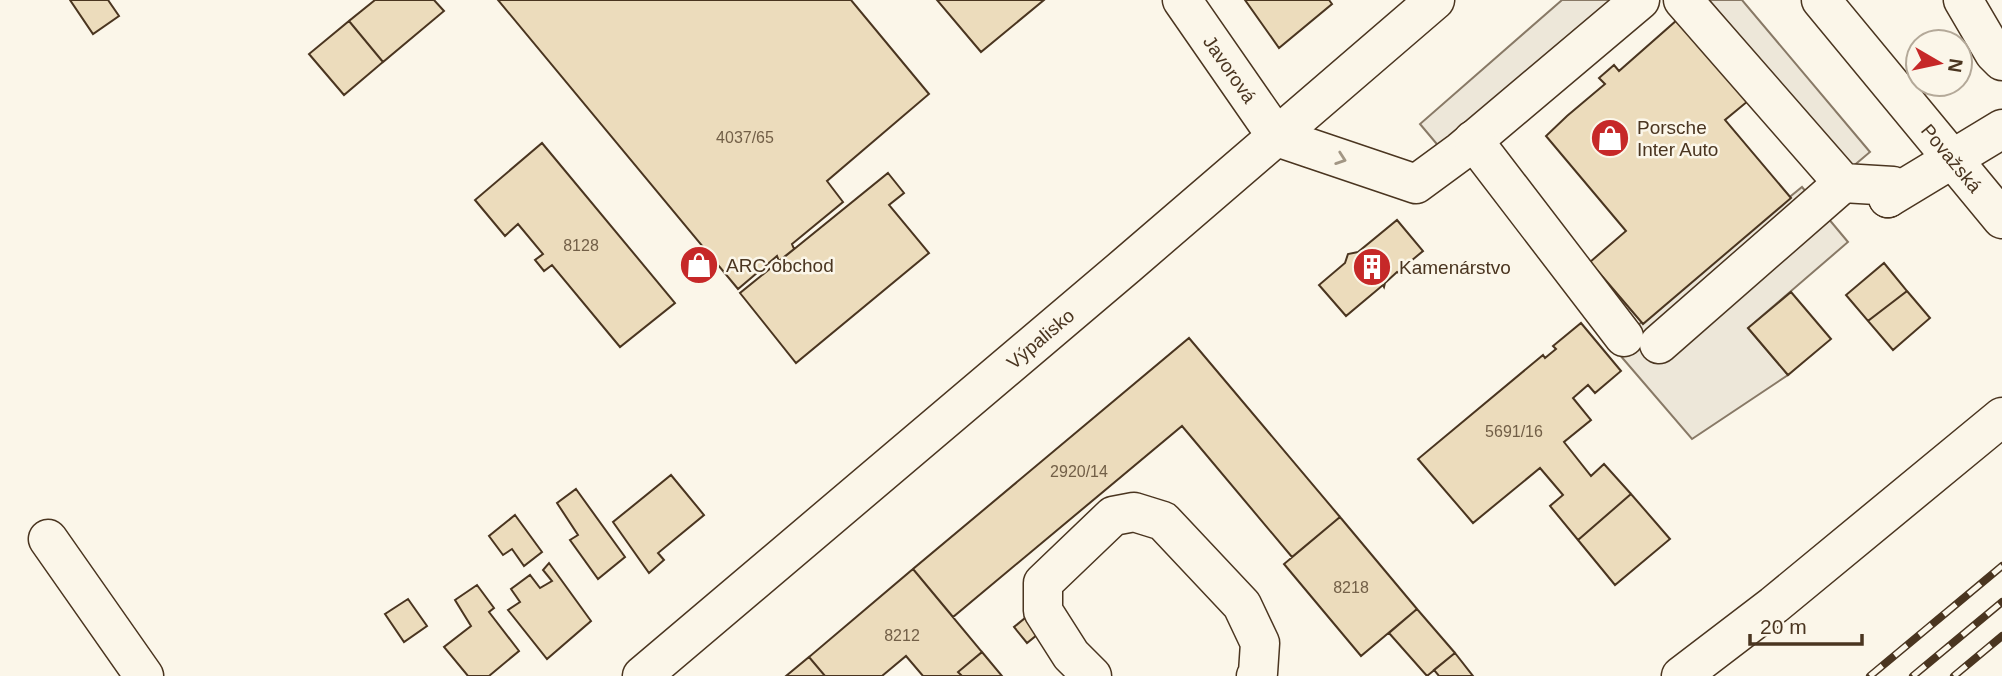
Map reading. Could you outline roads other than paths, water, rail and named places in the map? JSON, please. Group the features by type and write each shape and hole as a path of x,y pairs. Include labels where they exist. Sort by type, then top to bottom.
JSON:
{"main road":[{"name":"Javorová","path":"1182,0 1277,137"},
{"name":"Výpalisko","path":"642,676 1435,0"},
{"path":"1277,137 1416,184 1467,146 1640,0"},
{"path":"1683,0 1843,183"},
{"name":"Považská","path":"1821,0 2002,219"},
{"path":"1962,0 1994,53 2002,61"},
{"path":"1467,146 1642,340 1843,183 1893,186 1888,198 2002,129"},
{"path":"1681,676 1774,606 2002,417"},
{"path":"1092,676 1071,655 1043,611 1043,583 1113,516 1134,512 1163,521 1242,605 1260,643 1256,676"},
{"path":"48,539 144,676"}],"railway":[{"path":"1870,676 2002,566"},
{"path":"1913,676 2002,602"},
{"path":"1954,676 2002,636"}],"place":[{"name":"Porsche Inter Auto","path":"1610,138"},
{"name":"ARC obchod","path":"699,265"},
{"name":"Kamenárstvo","path":"1372,267"}]}
